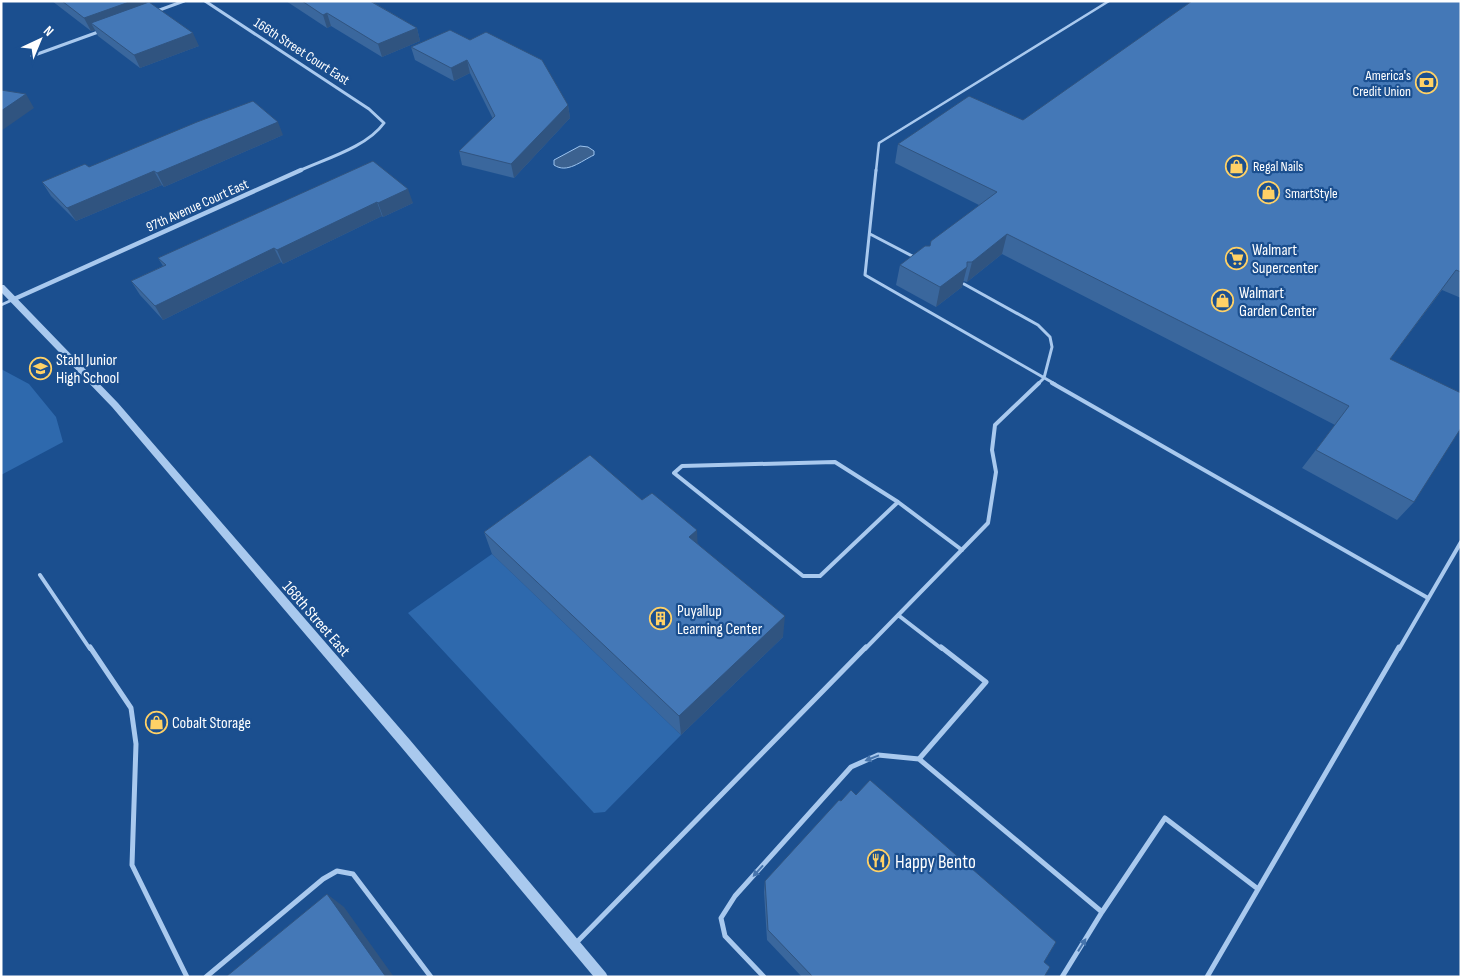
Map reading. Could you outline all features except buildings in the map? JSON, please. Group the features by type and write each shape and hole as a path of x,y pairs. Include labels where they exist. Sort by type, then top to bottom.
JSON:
{"street":[{"path":"148,14 184,1"},
{"name":"166th Street Court East","path":"205,1 369,109 384,122"},
{"path":"32,56 104,30"},
{"name":"97th Avenue Court East","path":"12,300 357,146 378,133 384,122"},
{"name":"168th Street East","path":"1,287 115,405 406,744 602,977"}],"lane":[{"path":"1109,1 879,143 866,275 1428,598"},
{"path":"870,234 917,259"},
{"path":"574,945 988,523 996,472 992,450 995,425 1044,378 1052,347 1050,337 1038,325 964,284"},
{"path":"1,305 12,300"},
{"path":"898,502 820,576 803,576 674,473 682,466 835,462 898,502 962,550"},
{"path":"1207,977 1461,542"},
{"path":"40,575 131,708 136,744 132,865 187,977"},
{"path":"898,615 986,682 920,759"},
{"path":"764,977 725,936 720,918 736,896 851,767 878,755 920,759 1102,912"},
{"path":"1062,977 1102,912 1165,818 1258,889"},
{"path":"206,977 323,879 337,871 353,874 431,977"}],"shaded area":[{"path":"580,146 588,147 594,151 594,155 569,167 564,168 554,165 554,160"},
{"path":"1,369 29,384 56,417 63,442 1,475"},
{"path":"492,554 681,735 605,812 594,813 408,613"}],"place":[{"name":"America's Credit Union","path":"1427,83"},
{"name":"Regal Nails","path":"1237,166"},
{"name":"SmartStyle","path":"1269,193"},
{"name":"Walmart Supercenter","path":"1236,258"},
{"name":"Walmart Garden Center","path":"1223,301"},
{"name":"Stahl Junior High School","path":"40,368"},
{"name":"Puyallup Learning Center","path":"661,619"},
{"name":"Cobalt Storage","path":"156,722"},
{"name":"Happy Bento","path":"879,861"}]}
